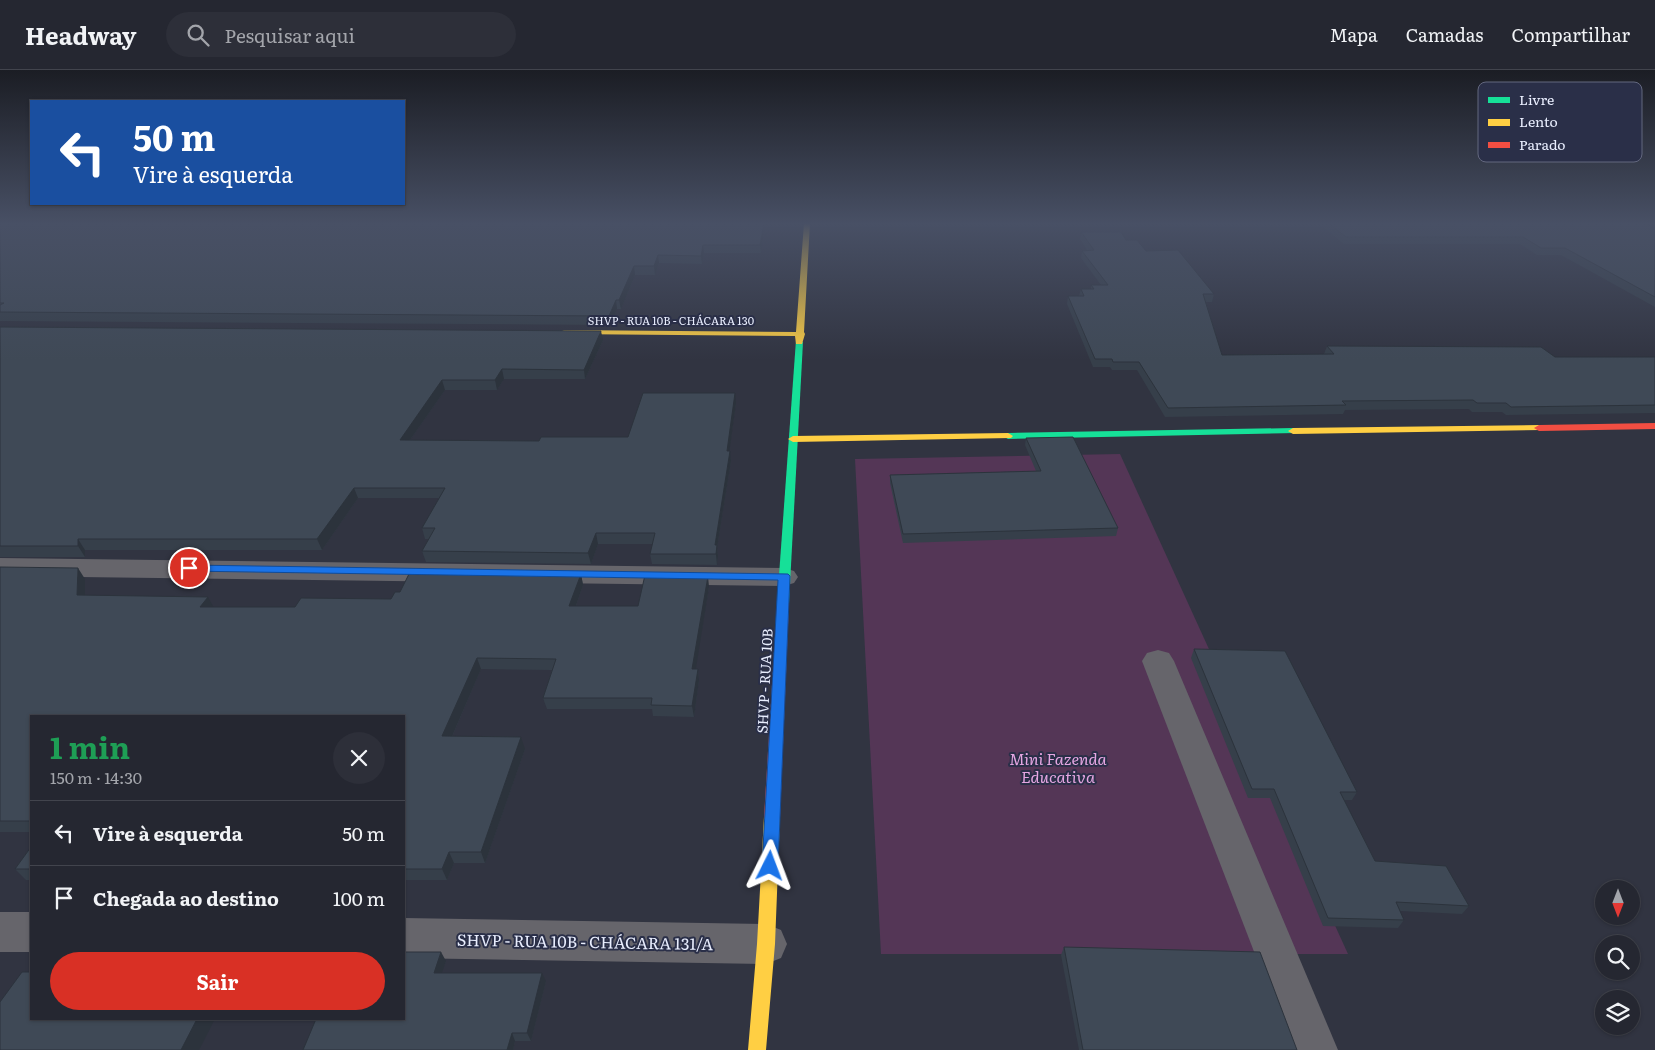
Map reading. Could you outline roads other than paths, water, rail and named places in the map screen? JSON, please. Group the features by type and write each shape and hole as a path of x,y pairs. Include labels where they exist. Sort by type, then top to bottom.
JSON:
{"street":[{"name":"SHVP - RUA 10B","path":"757,1050 766,944 784,576 805,269"},
{"name":"SHVP - RUA 10B - CHÁCARA 130","path":"556,332 801,334"},
{"path":"793,439 1655,426"},
{"path":"0,568 150,568 784,576"},
{"path":"1158,661 1315,1050"},
{"path":"0,932 30,932"},
{"name":"SHVP - RUA 10B - CHÁCARA 131/A","path":"405,938 766,944"}],"park label":[{"name":"Mini Fazenda Educativa","path":"1058,767"}]}
